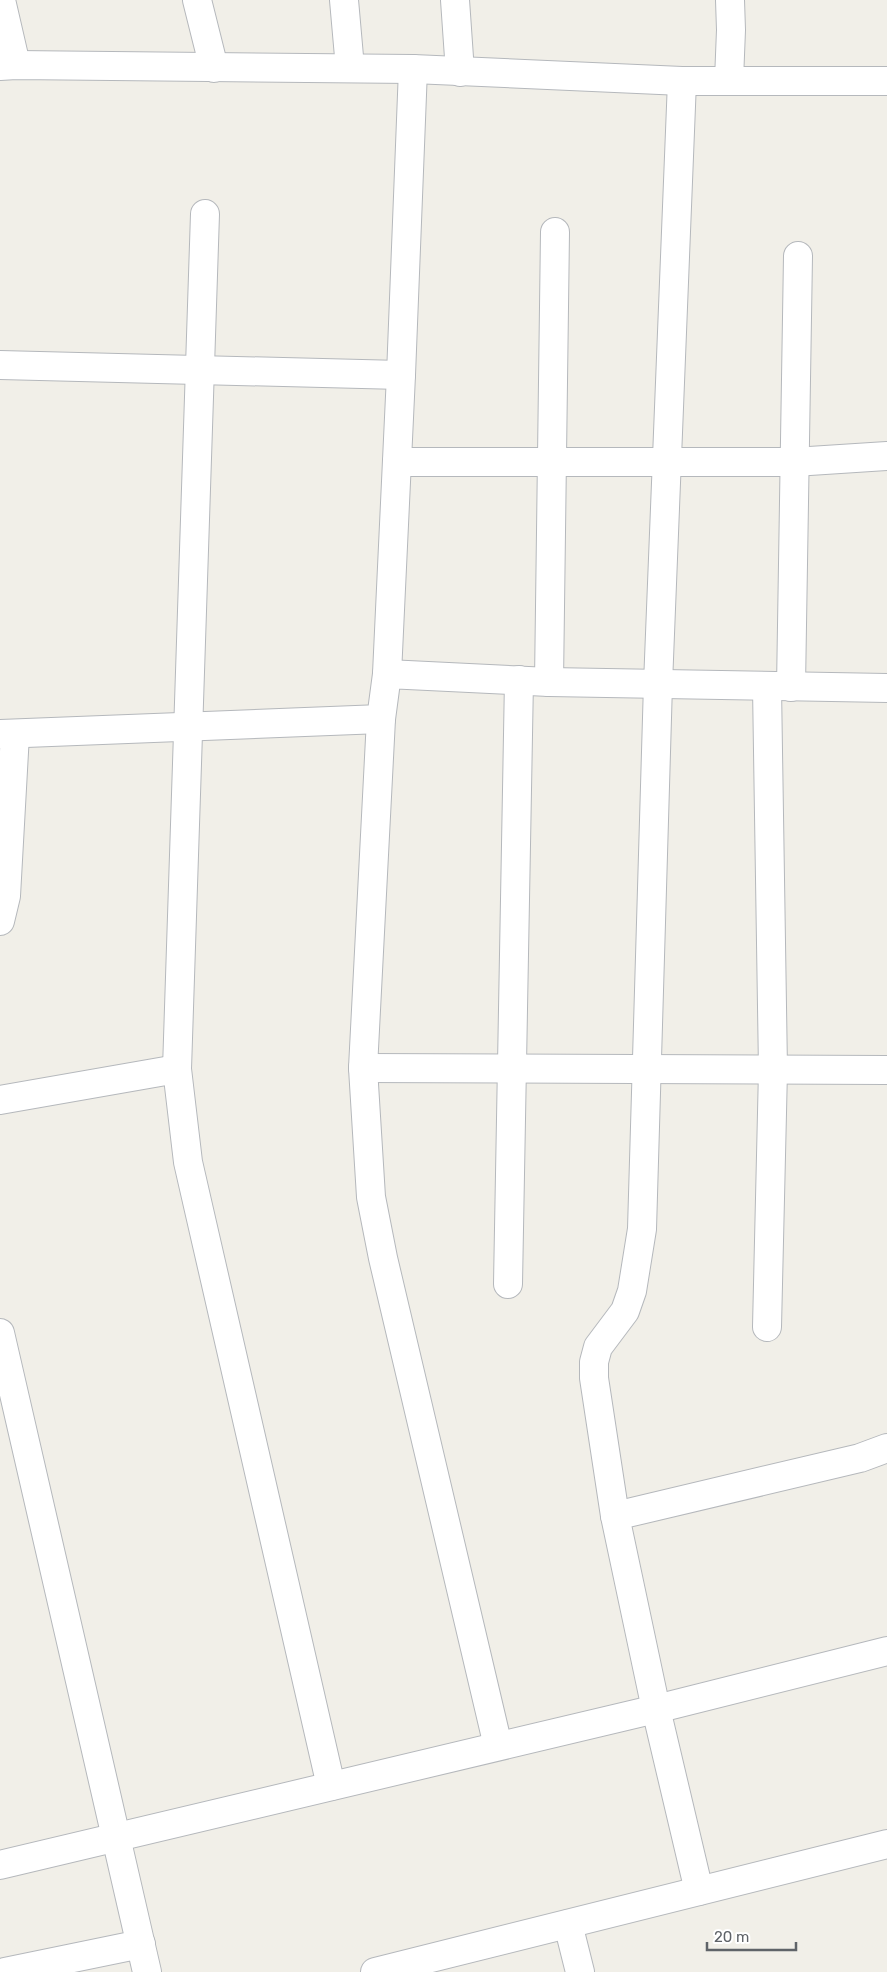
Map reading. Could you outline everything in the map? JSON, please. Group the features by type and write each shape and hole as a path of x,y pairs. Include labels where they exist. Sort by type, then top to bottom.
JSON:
{"street":[{"path":"1,0 8,65 413,69 682,81 887,81"},
{"path":"197,0 214,68"},
{"path":"344,0 350,68"},
{"path":"455,0 460,72"},
{"path":"728,80 731,30 730,0"},
{"path":"413,69 387,674 381,719 363,1068 371,1197 383,1258 498,1746"},
{"path":"682,81 658,684 642,1229 632,1291 625,1311 602,1341 594,1362 594,1378 615,1516 656,1709 700,1891"},
{"path":"205,214 177,1069 188,1162 331,1786"},
{"path":"549,682 555,232"},
{"path":"767,1327 779,687 794,462 798,256"},
{"path":"0,365 401,375"},
{"path":"397,462 794,462 887,456"},
{"path":"387,674 549,682 887,688"},
{"path":"508,1284 519,680"},
{"path":"0,921 6,896 8,734 381,719"},
{"path":"363,1068 887,1070"},
{"path":"0,1100 177,1069"},
{"path":"0,1333 147,1972"},
{"path":"615,1516 860,1458 887,1448"},
{"path":"0,1865 887,1652"},
{"path":"375,1972 887,1844"},
{"path":"568,1924 580,1972"},
{"path":"5,1972 141,1944"}]}
